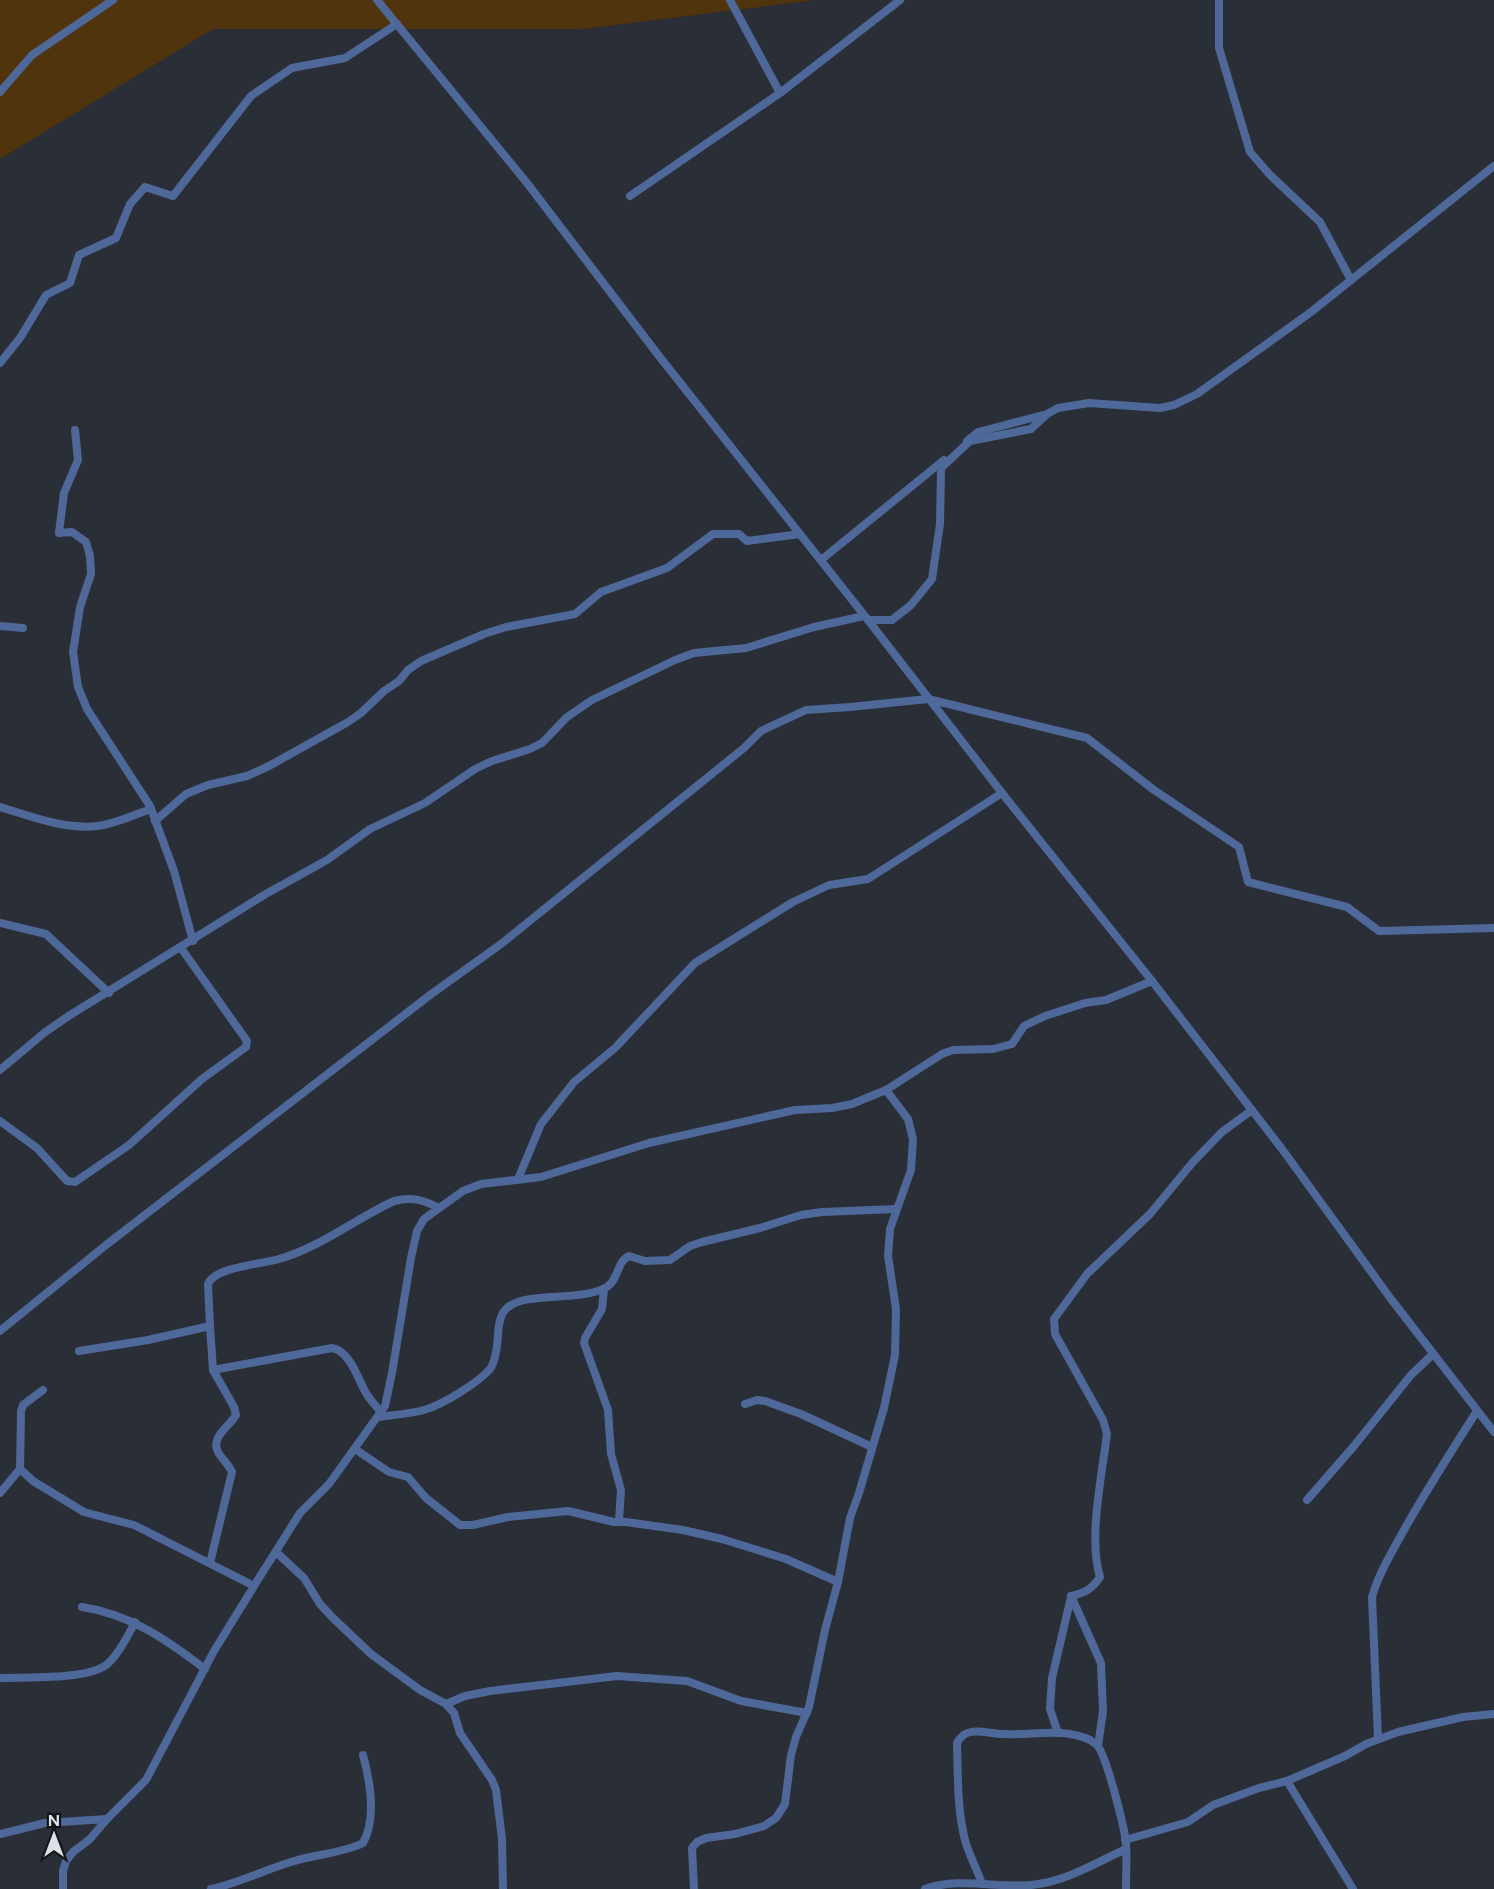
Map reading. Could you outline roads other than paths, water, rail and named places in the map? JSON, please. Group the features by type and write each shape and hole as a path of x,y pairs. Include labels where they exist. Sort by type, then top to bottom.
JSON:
{"street":[{"path":"0,93 33,55 113,0"},
{"path":"377,0 527,183 612,296 1152,981 1494,1432"},
{"path":"630,196 780,93 900,0"},
{"path":"1220,0 1219,48 1250,152 1270,175 1320,222 1351,280"},
{"path":"734,2 780,93"},
{"path":"0,363 21,338 46,295 70,283 79,255 117,238 130,204 145,188 173,196 251,96 292,68 345,58 397,24"},
{"path":"0,1070 44,1032 264,895 327,860 370,829 425,804 469,773 492,761 542,743 567,717 592,700 694,652 746,648 814,627 866,618 892,620 911,605 932,579 940,524 941,468 970,441 1030,429 1047,414 1071,404 1121,404 1150,408 1174,405 1197,394 1351,280 1494,166"},
{"path":"820,560 978,432 1047,414"},
{"path":"75,429 78,460 64,493 58,533 72,532 86,542 90,556 91,574 80,607 73,652 78,687 87,709 151,809 174,871 193,941"},
{"path":"155,821 186,794 208,785 247,776 348,722 421,661 483,634 546,618 575,614 602,592 667,568 713,534 739,534 747,541 800,534"},
{"path":"0,626 23,628"},
{"path":"0,1331 106,1245 430,995 510,937 744,748 761,731 806,710 850,708 928,699 1087,738 1154,789 1239,847 1248,882 1347,907 1379,932 1494,928"},
{"path":"518,1179 541,1124 574,1082 615,1048 695,963 793,902 829,885 868,879 1002,793"},
{"path":"0,807 48,821 87,826 108,824 151,809"},
{"path":"0,923 46,934 109,993"},
{"path":"0,1121 37,1148 67,1181 75,1182 129,1145 202,1079 246,1047 247,1041 181,948"},
{"path":"63,1889 63,1871 66,1861 146,1780 205,1669 300,1513 329,1484 380,1415 388,1396 417,1231 424,1219 463,1191 482,1184 541,1177 674,1137 795,1110 843,1106 886,1090 942,1054 954,1050 993,1048 1012,1044 1024,1026 1045,1016 1074,1006 1106,1000 1152,981"},
{"path":"694,1889 692,1848 698,1842 706,1838 735,1834 764,1826 776,1818 785,1804 791,1755 807,1713 838,1582 850,1518 884,1408 895,1355 897,1309 888,1256 890,1229 910,1170 913,1139 908,1119 886,1090"},
{"path":"1071,1596 1081,1594 1093,1587 1100,1577 1097,1567 1096,1538 1107,1434 1103,1420 1055,1334 1054,1319 1071,1294 1098,1262 1150,1214 1193,1162 1222,1132 1252,1110"},
{"path":"210,1563 232,1472 216,1449 216,1444 217,1439 236,1415 234,1407 213,1370 208,1284 210,1280 237,1268 278,1260 302,1251 394,1202 407,1198 422,1199 439,1208"},
{"path":"380,1415 425,1410 446,1400 489,1370 493,1364 504,1310 512,1304 525,1300 585,1295 604,1289 612,1284 620,1266 629,1256 645,1261 670,1260 690,1246 801,1215 832,1211 896,1209"},
{"path":"604,1289 602,1309 584,1343 608,1410 611,1454 621,1490 619,1521"},
{"path":"79,1351 148,1340 210,1326"},
{"path":"213,1370 332,1347 338,1348 380,1415"},
{"path":"1307,1500 1411,1375 1433,1354"},
{"path":"0,1493 20,1469 23,1405 43,1390"},
{"path":"745,1404 757,1400 765,1401 801,1414 872,1447"},
{"path":"1378,1739 1372,1597 1384,1564 1477,1411"},
{"path":"355,1449 389,1472 408,1477 426,1498 460,1525 473,1525 508,1517 555,1511 582,1514 614,1522 683,1530 749,1546 786,1559 838,1582"},
{"path":"20,1469 42,1487 84,1512 134,1525 254,1586"},
{"path":"276,1552 304,1578 320,1604 333,1618 371,1654 420,1690 446,1704 454,1713 460,1733 486,1770 496,1790 502,1839 503,1889"},
{"path":"1058,1733 1050,1709 1052,1678 1071,1596"},
{"path":"1071,1596 1101,1663 1103,1711 1098,1746 1110,1779 1126,1844 1126,1889"},
{"path":"82,1607 103,1610 135,1622 176,1646 205,1669"},
{"path":"0,1678 77,1675 106,1665 124,1642 135,1622"},
{"path":"446,1704 465,1696 490,1691 617,1676 687,1681 741,1701 807,1713"},
{"path":"925,1889 947,1884 1029,1885 1066,1878 1126,1844 1188,1822 1213,1805 1259,1788 1287,1781 1378,1739 1463,1717 1494,1714"},
{"path":"982,1884 966,1841 962,1823 958,1783 957,1743 959,1739 966,1733 979,1731 1005,1734 1058,1733 1076,1736 1098,1746"},
{"path":"211,1889 260,1875 290,1862 326,1855 363,1843 369,1827 370,1807 370,1786 363,1755"},
{"path":"1287,1781 1353,1889"},
{"path":"0,1834 45,1823 107,1819"}]}
